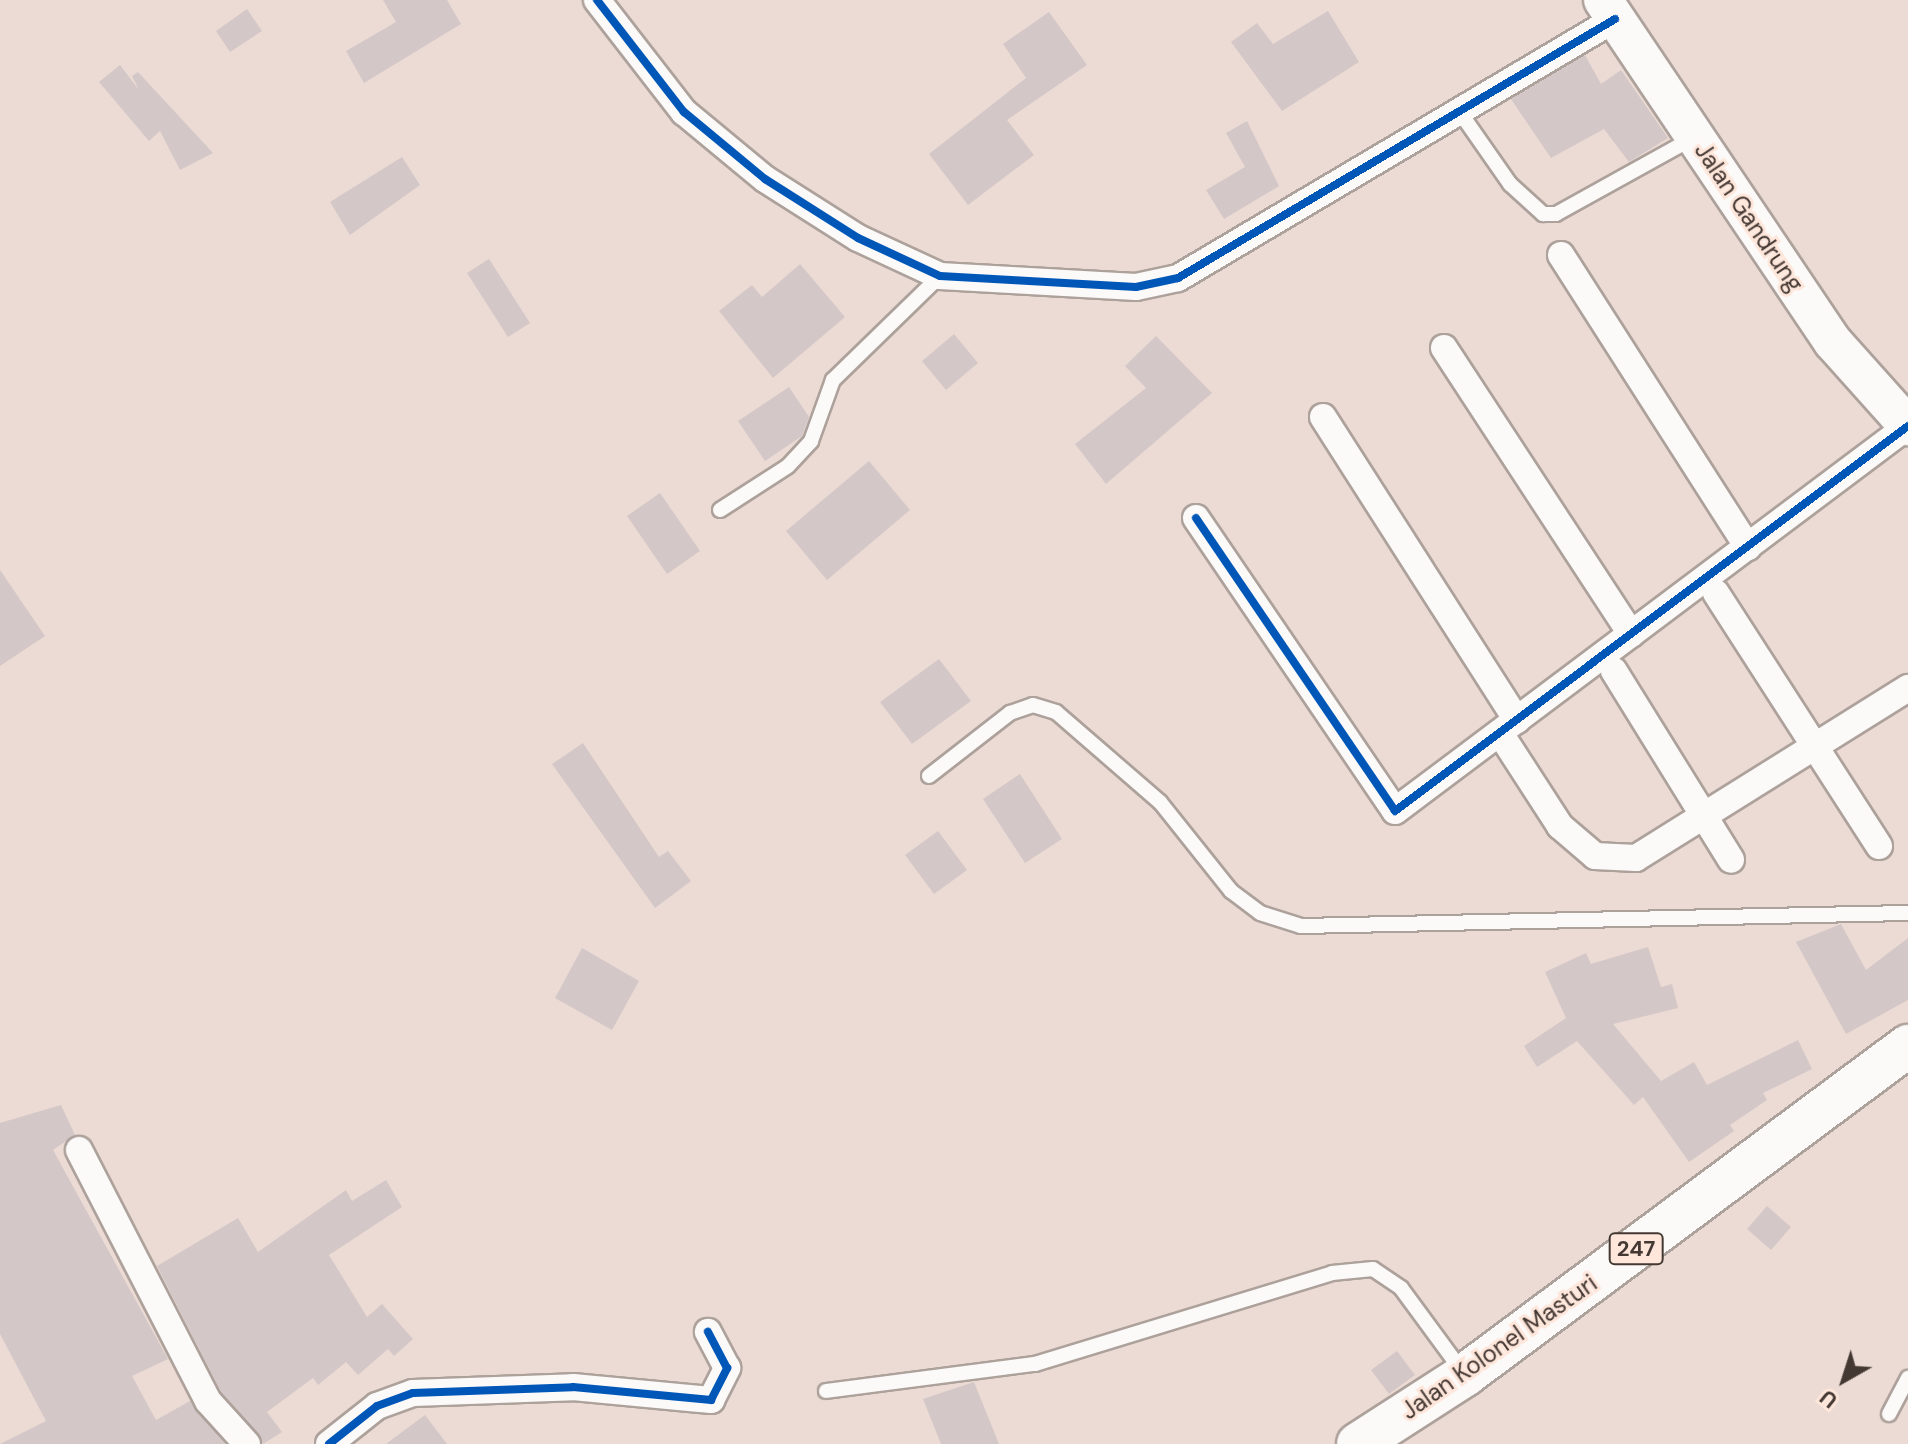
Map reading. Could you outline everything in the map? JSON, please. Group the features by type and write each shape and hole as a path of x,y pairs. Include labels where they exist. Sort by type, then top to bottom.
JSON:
{"main road":[{"name":"Jalan Kolonel Masturi","path":"1358,1444 1465,1375 1908,1046"}],"street":[{"path":"597,0 684,112 765,179 858,238 940,276 1136,287 1178,278 1457,108 1609,10"},
{"name":"Jalan Gandrung","path":"1609,10 1833,342 1908,426"},
{"path":"1561,255 1748,547"},
{"path":"1444,348 1631,634"},
{"path":"1323,417 1512,732 1560,826 1595,856 1636,858 1908,688"},
{"path":"1196,518 1395,811 1512,732 1631,634 1908,426"},
{"path":"1716,593 1879,846"},
{"path":"1614,671 1731,860"},
{"path":"79,1150 208,1401 247,1444"},
{"path":"329,1444 377,1406 413,1393 573,1387 684,1403 711,1400 727,1368 708,1332"}],"lane":[{"path":"1457,108 1510,184 1543,214 1556,214 1695,137"},
{"path":"720,510 788,466 811,441 833,380 940,276"},
{"path":"929,776 1010,713 1033,705 1056,712 1160,802 1231,891 1260,913 1301,926 1908,913"},
{"path":"826,1391 1035,1364 1332,1273 1373,1269 1401,1288 1465,1375"},
{"path":"1889,1414 1908,1378"}],"building":[{"path":"383,0 447,0 461,24 364,83 346,51 396,22"},
{"path":"247,9 262,31 230,52 216,31"},
{"path":"1328,11 1359,62 1282,111 1231,42 1257,23 1273,44"},
{"path":"1049,12 1087,65 1007,120 1034,155 968,205 929,154 1026,78 1003,44"},
{"path":"1585,55 1601,84 1621,70 1668,138 1629,162 1604,129 1551,158 1511,99"},
{"path":"120,65 139,90 132,76 138,72 213,153 180,170 160,131 149,141 99,82"},
{"path":"1247,121 1279,186 1224,219 1206,190 1245,167 1226,133"},
{"path":"402,157 420,185 350,235 330,202"},
{"path":"489,259 530,323 508,337 467,273"},
{"path":"800,264 845,317 773,378 719,311 752,285 762,297"},
{"path":"954,334 978,363 946,390 922,361"},
{"path":"1156,336 1212,393 1106,484 1075,444 1146,388 1125,366"},
{"path":"789,387 809,417 802,436 765,461 738,421"},
{"path":"869,461 910,510 827,580 786,531"},
{"path":"660,493 700,551 667,574 627,516"},
{"path":"0,570 45,636 0,666"},
{"path":"939,659 971,701 912,744 880,702"},
{"path":"583,743 659,857 668,851 691,881 655,908 552,764"},
{"path":"1020,774 1062,839 1025,863 983,799"},
{"path":"938,831 967,870 934,894 905,855"},
{"path":"1841,924 1866,970 1908,938 1908,1000 1846,1034 1796,942"},
{"path":"1648,947 1661,987 1672,984 1678,1008 1613,1024 1661,1081 1694,1062 1707,1085 1798,1040 1812,1069 1763,1093 1767,1100 1730,1125 1734,1131 1689,1162 1643,1097 1634,1105 1577,1041 1537,1067 1524,1046 1566,1018 1545,972 1586,953 1591,964"},
{"path":"582,948 639,981 612,1030 555,998"},
{"path":"61,1105 75,1135 53,1150 168,1359 132,1376 156,1420 190,1401 225,1444 0,1444 46,1421 0,1334 0,1123"},
{"path":"386,1180 402,1207 329,1255 367,1317 382,1304 413,1339 394,1356 388,1349 358,1375 346,1362 318,1385 313,1378 267,1412 282,1432 263,1444 221,1392 157,1266 238,1218 258,1252 346,1190 352,1201"},
{"path":"1767,1206 1791,1227 1771,1250 1747,1229"},
{"path":"1397,1351 1415,1375 1389,1394 1371,1370"},
{"path":"974,1382 999,1444 941,1444 923,1399"},
{"path":"425,1415 447,1444 386,1444"}],"cycle path":[{"path":"597,0 684,112 765,179 858,238 940,276 1136,287 1178,278 1615,19"},
{"path":"1196,518 1395,811 1908,426"},
{"path":"329,1444 377,1406 413,1393 573,1387 711,1400 727,1368 708,1332"}]}
